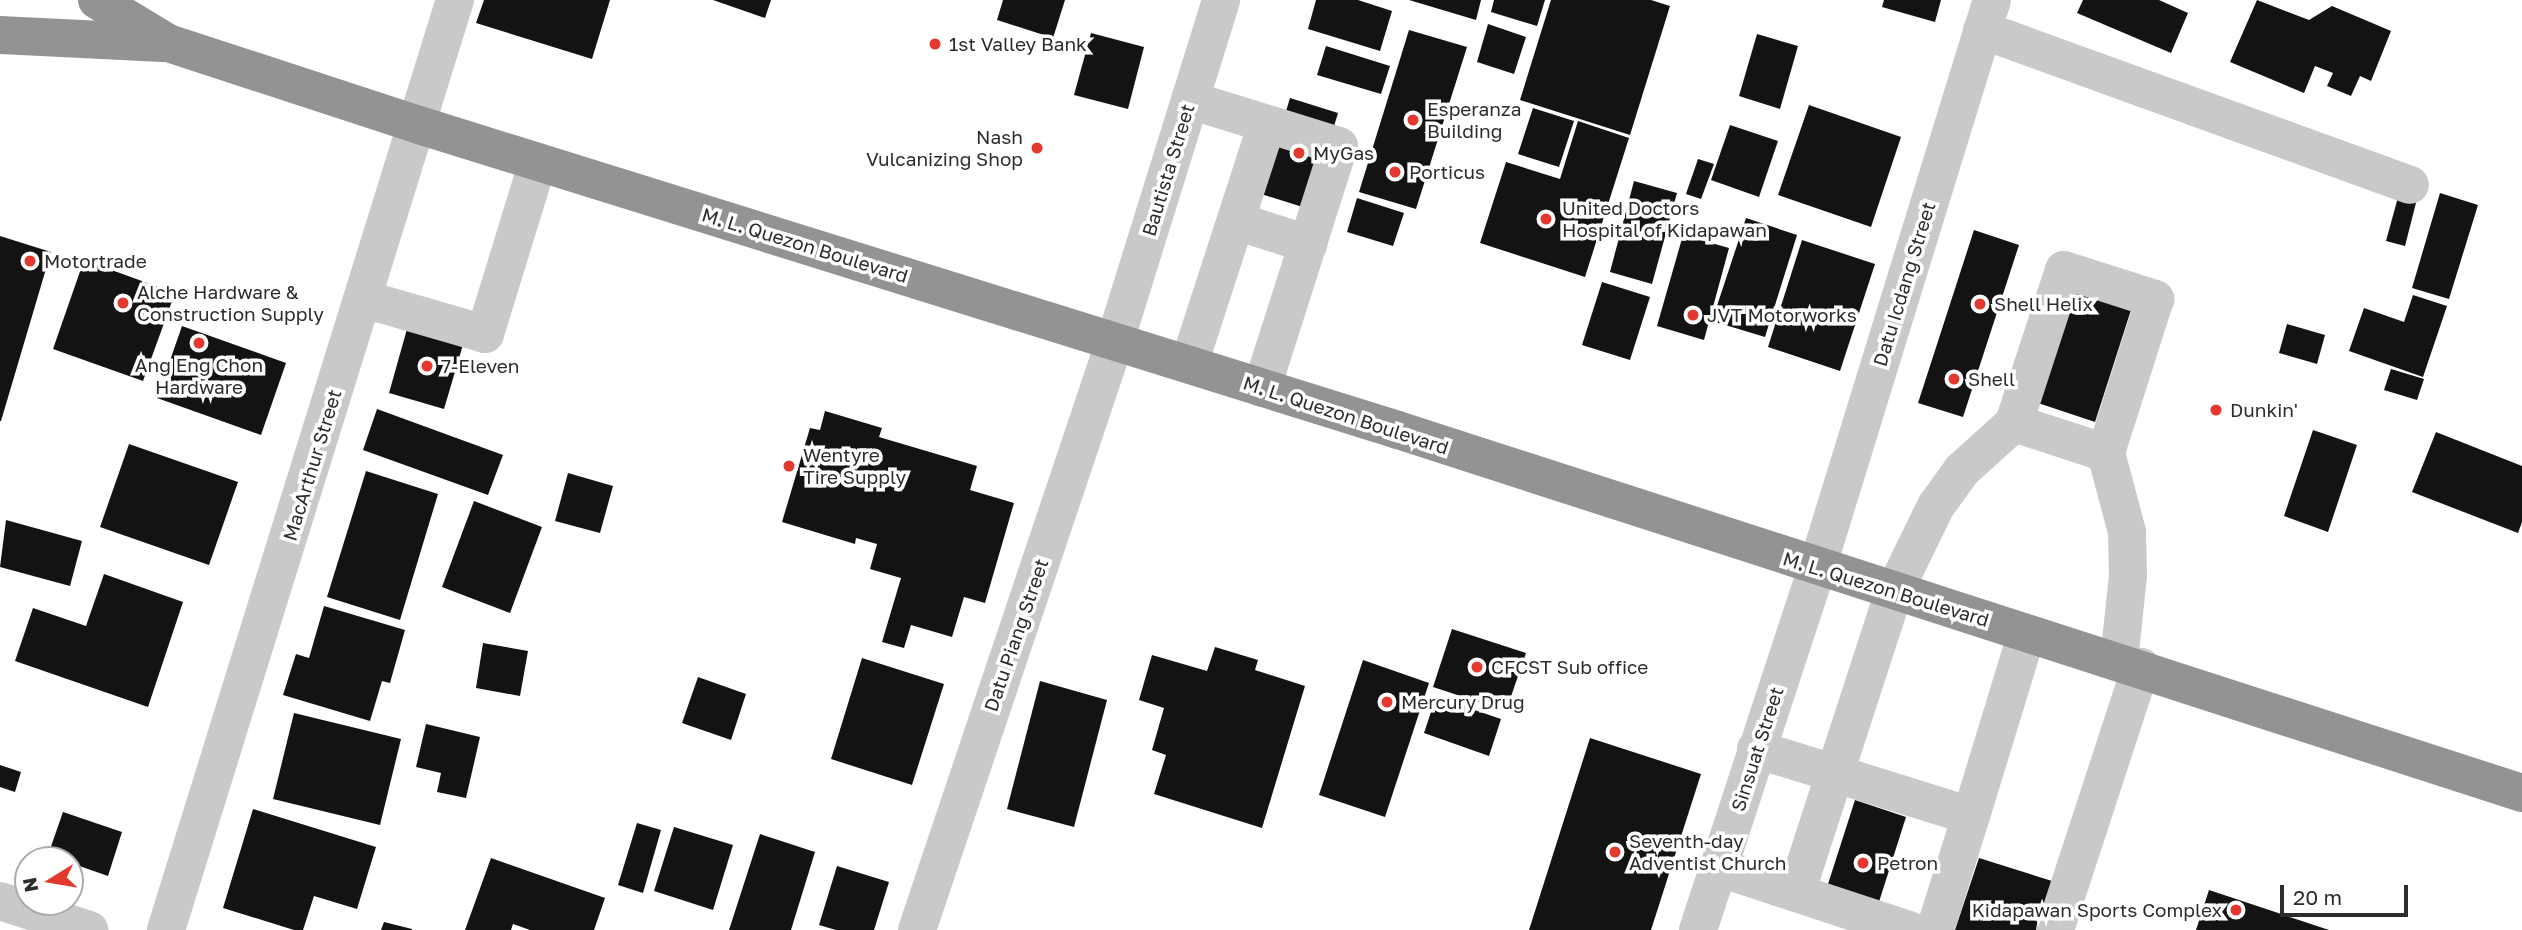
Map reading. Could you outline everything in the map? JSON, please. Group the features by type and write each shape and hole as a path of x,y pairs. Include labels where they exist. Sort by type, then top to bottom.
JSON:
{"highway":[{"name":"M. L. Quezon Boulevard","path":"96,0 168,43 419,125 1189,364 1817,568 2130,664 2522,793"},
{"name":"M. L. Quezon Boulevard","path":"0,35 168,43"}],"street":[{"name":"MacArthur Street","path":"166,930 419,125 455,0"},
{"name":"Bautista Street","path":"1115,341 1221,0"},
{"path":"1987,15 2410,185"},
{"name":"Datu Icdang Street","path":"1817,568 1987,15"},
{"path":"1190,100 1339,146 1262,388"},
{"path":"1189,364 1267,124"},
{"path":"364,299 485,334 538,162"},
{"path":"1236,221 1308,244"},
{"path":"1796,893 1838,775 1894,592 1936,506 1962,470 2014,423 2064,270 2155,299 2106,453 2127,532 2130,664 2055,930"},
{"name":"Datu Piang Street","path":"917,930 1115,341"},
{"path":"2014,423 2106,453"},
{"name":"Sinsuat Street","path":"1698,930 1817,568"},
{"path":"1935,930 2027,633"},
{"path":"1756,749 1971,816"},
{"path":"1720,868 1909,930"},
{"path":"0,901 89,930"}],"building":[{"path":"484,0 610,0 592,59 476,23"},
{"path":"713,0 771,0 765,18"},
{"path":"1003,0 1065,0 1053,38 997,20"},
{"path":"1316,0 1358,0 1392,11 1380,51 1308,29"},
{"path":"1409,0 1481,0 1476,20"},
{"path":"1494,0 1545,0 1537,26 1491,12"},
{"path":"1551,0 1651,0 1670,6 1630,135 1520,100"},
{"path":"1884,0 1941,0 1935,22 1882,7"},
{"path":"2083,0 2159,0 2188,13 2171,53 2077,13"},
{"path":"2257,0 2309,20 2332,6 2391,31 2371,81 2360,76 2351,96 2327,86 2333,73 2315,66 2304,93 2230,62"},
{"path":"1488,24 1526,37 1514,74 1477,62"},
{"name":"Esperanza Building","path":"1409,30 1467,47 1416,209 1359,192"},
{"path":"1091,33 1144,47 1128,109 1074,95"},
{"path":"1757,34 1798,46 1780,109 1739,96"},
{"path":"1326,46 1390,66 1381,94 1317,75"},
{"name":"MyGas","path":"1290,98 1338,113 1309,209 1261,194"},
{"path":"1809,105 1901,137 1871,227 1778,195"},
{"path":"1533,108 1574,121 1559,167 1518,154"},
{"path":"1578,121 1629,138 1585,277 1480,243 1506,162 1560,179"},
{"path":"1730,125 1778,141 1759,197 1711,180"},
{"path":"1698,159 1714,164 1701,199 1686,194"},
{"path":"1634,181 1677,193 1652,284 1610,272"},
{"path":"2400,190 2418,195 2405,246 2386,241"},
{"path":"2440,193 2478,205 2449,299 2412,288"},
{"path":"1357,198 1404,213 1393,246 1347,232"},
{"path":"1746,218 1797,235 1765,337 1712,321"},
{"path":"1974,230 2019,245 1963,417 1918,403"},
{"path":"1683,235 1729,248 1704,340 1657,326"},
{"path":"0,236 51,252 1,421 0,421"},
{"path":"1802,240 1875,264 1840,371 1768,347"},
{"path":"84,260 175,293 143,381 53,349"},
{"path":"1602,282 1650,297 1630,360 1582,345"},
{"name":"Shell","path":"2074,292 2131,310 2095,422 2038,403"},
{"path":"2413,295 2447,306 2423,377 2349,351 2364,308 2404,322"},
{"path":"409,322 465,338 444,409 389,393"},
{"path":"2287,324 2325,335 2317,364 2279,353"},
{"path":"182,326 286,363 261,435 157,398"},
{"path":"2391,369 2424,379 2417,400 2384,390"},
{"path":"377,409 503,455 488,495 363,450"},
{"path":"825,411 882,428 879,437 977,466 970,490 1014,503 985,603 964,597 952,637 911,625 904,648 882,642 901,578 870,569 877,544 856,538 855,544 782,522 810,428 820,430"},
{"path":"2313,430 2357,445 2328,532 2284,516"},
{"path":"2436,432 2522,466 2522,522 2518,533 2412,492"},
{"path":"129,444 238,482 209,565 100,527"},
{"path":"366,471 438,494 400,620 327,597"},
{"path":"568,473 613,486 600,533 555,521"},
{"path":"474,501 542,527 510,613 442,587"},
{"path":"6,520 82,541 70,586 0,567"},
{"path":"104,574 183,602 148,707 15,661 33,608 86,626"},
{"path":"324,606 405,630 390,683 382,681 370,721 283,695 296,654 309,658"},
{"path":"1452,629 1526,653 1506,711 1433,687"},
{"path":"483,643 528,651 520,696 476,688"},
{"path":"1215,647 1258,660 1255,670 1305,686 1262,828 1154,794 1166,755 1152,750 1164,708 1139,700 1152,655 1207,671"},
{"path":"862,658 944,684 912,785 831,759"},
{"path":"1363,660 1429,683 1385,817 1319,795"},
{"path":"698,677 746,694 731,740 682,723"},
{"path":"1040,681 1107,700 1074,827 1007,809"},
{"path":"1436,697 1501,719 1489,756 1424,733"},
{"path":"294,713 401,739 380,825 273,799"},
{"path":"426,724 480,737 466,798 437,792 441,773 416,767"},
{"name":"Seventh-day Adventist Church","path":"1590,738 1701,774 1651,930 1529,930"},
{"path":"0,765 21,772 15,792 0,787"},
{"name":"Petron","path":"1855,800 1906,817 1871,927 1820,909"},
{"path":"253,809 376,847 357,909 314,896 303,930 294,930 223,908"},
{"path":"63,812 122,832 108,876 84,868 84,846 51,846"},
{"path":"637,823 661,830 643,893 618,885"},
{"path":"674,827 733,845 713,910 654,891"},
{"path":"760,834 815,852 791,930 729,930"},
{"path":"491,858 605,898 594,930 530,930 513,924 511,930 465,930"},
{"path":"1979,858 2052,881 2037,930 1955,930"},
{"path":"837,866 889,882 874,930 836,930 819,925"},
{"name":"Kidapawan Sports Complex","path":"2209,890 2329,930 2196,930"},
{"path":"384,922 412,929 412,930 381,930"}],"place":[{"name":"1st Valley Bank","path":"935,44"},
{"name":"Esperanza Building","path":"1413,120"},
{"name":"Nash Vulcanizing Shop","path":"1037,148"},
{"name":"MyGas","path":"1299,153"},
{"name":"Porticus","path":"1395,172"},
{"name":"United Doctors Hospital of Kidapawan","path":"1546,219"},
{"name":"Motortrade","path":"30,261"},
{"name":"Alche Hardware & Construction Supply","path":"123,303"},
{"name":"Shell Helix","path":"1980,304"},
{"name":"JVT Motorworks","path":"1693,315"},
{"name":"Ang Eng Chon Hardware","path":"199,343"},
{"name":"7-Eleven","path":"427,366"},
{"name":"Shell","path":"1954,379"},
{"name":"Dunkin'","path":"2216,410"},
{"name":"Wentyre Tire Supply","path":"789,466"},
{"name":"CFCST Sub office","path":"1477,667"},
{"name":"Mercury Drug","path":"1387,702"},
{"name":"Seventh-day Adventist Church","path":"1615,852"},
{"name":"Petron","path":"1863,863"},
{"name":"Kidapawan Sports Complex","path":"2236,910"}]}
